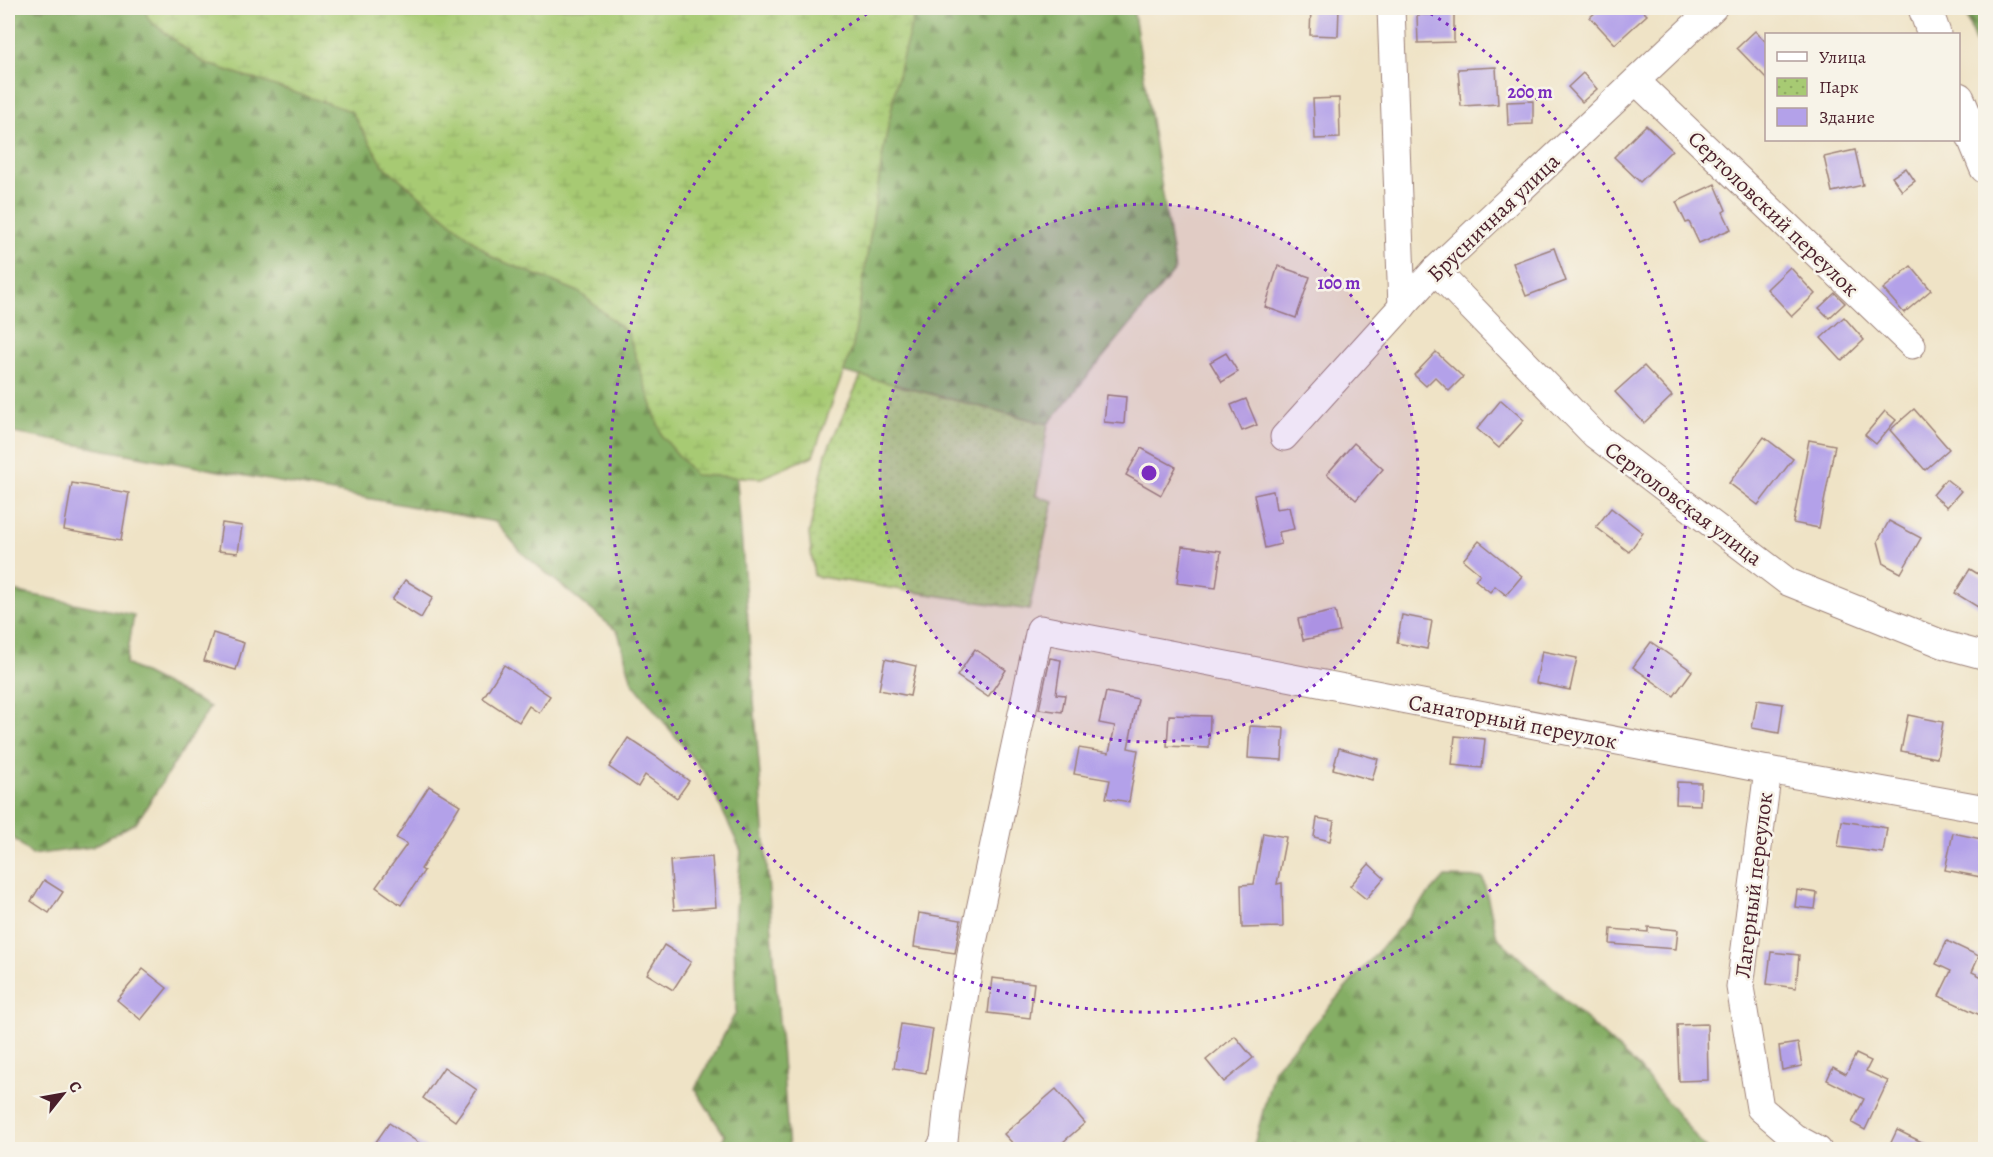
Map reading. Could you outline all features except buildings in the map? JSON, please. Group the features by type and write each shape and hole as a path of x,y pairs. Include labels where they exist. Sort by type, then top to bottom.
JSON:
{"main road":[{"path":"1925,8 1934,33"},
{"path":"1960,102 1986,167"}],"street":[{"path":"1391,8 1402,307"},
{"name":"Брусничная улица","path":"1284,437 1435,270 1713,8"},
{"name":"Сертоловский переулок","path":"1636,81 1912,345"},
{"name":"Сертоловская улица","path":"1435,270 1595,435 1788,582 1945,645 1986,656"},
{"name":"Санаторный переулок","path":"939,1149 944,1141 972,947 1040,630 1768,770 1986,809"},
{"name":"Лагерный переулок","path":"1768,770 1740,987 1760,1108 1794,1137 1818,1149"}],"green space":[{"path":"8,8 700,8 789,1149 716,1149 725,1136 695,1089 736,1012 734,933 741,851 706,775 632,682 618,632 522,553 496,522 8,432"},
{"path":"144,8 916,8 900,66 884,147 853,346 813,456 761,478 695,475 662,436 628,333 579,292 494,258 383,165 351,111 202,62 149,20"},
{"path":"791,8 1133,8 1175,270 1048,424 816,365"},
{"path":"1964,8 1985,8 1985,72"},
{"path":"861,376 1048,424 1036,496 1053,501 1029,610 814,576 809,534 826,453"},
{"path":"8,590 134,615 126,664 210,707 137,822 92,847 32,855 8,833"},
{"path":"1444,877 1483,878 1497,937 1639,1068 1706,1149 1253,1149 1274,1069"}]}
